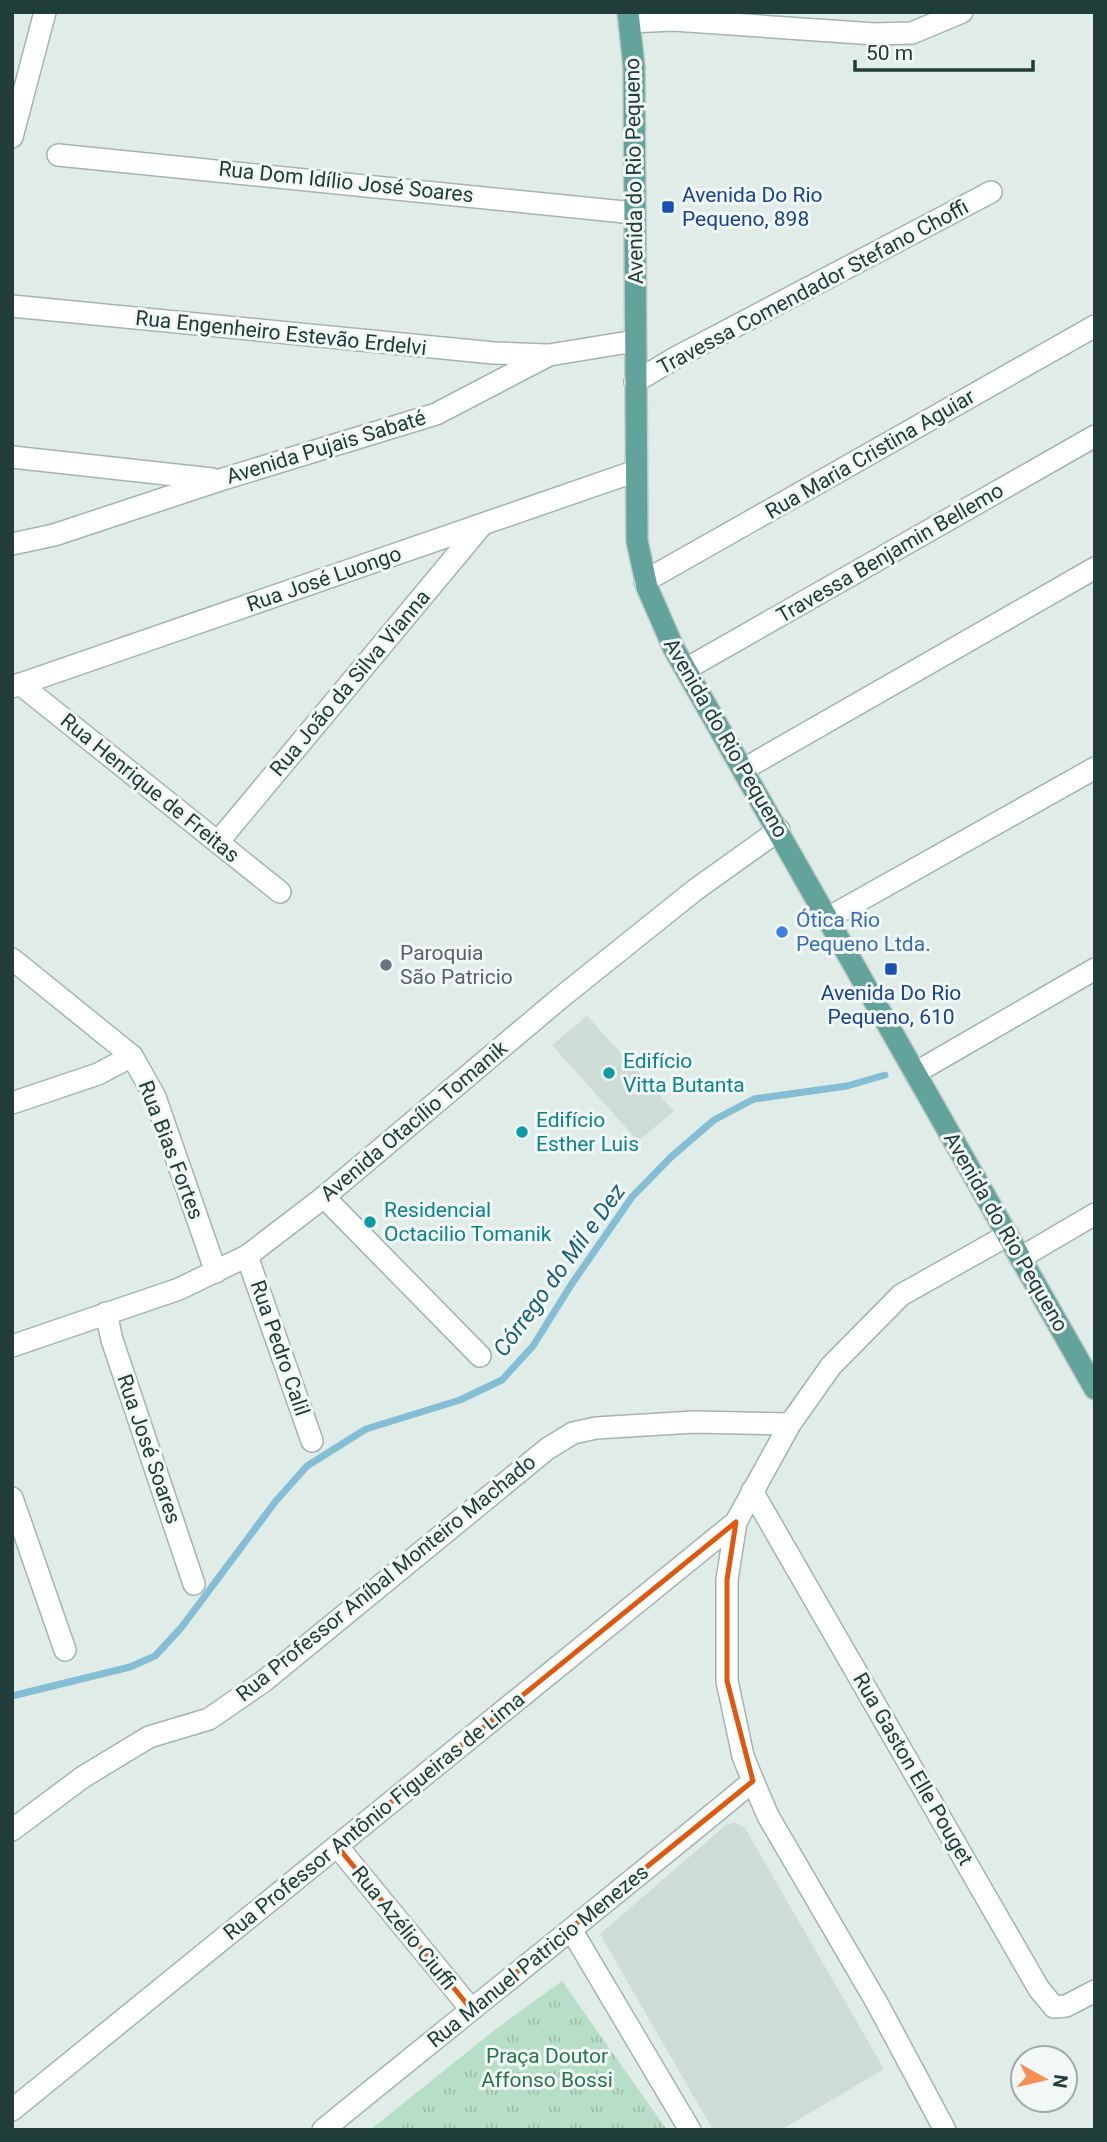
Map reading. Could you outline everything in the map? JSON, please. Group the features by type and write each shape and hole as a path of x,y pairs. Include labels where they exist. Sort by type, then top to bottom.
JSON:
{"main road":[{"name":"Avenida do Rio Pequeno","path":"628,17 634,67 637,541 645,581 664,628 686,669 1095,1389"}],"street":[{"path":"12,137 45,12"},
{"path":"628,17 875,34 912,33 962,12"},
{"name":"Rua Dom Idílio José Soares","path":"58,155 634,212"},
{"name":"Travessa Comendador Stefano Choffi","path":"635,382 675,358 991,192"},
{"name":"Rua Engenheiro Estevão Erdelvi","path":"12,306 481,352 549,355"},
{"name":"Rua Maria Cristina Aguiar","path":"645,581 1095,326"},
{"name":"Avenida Pujais Sabaté","path":"12,544 54,535 220,480 436,414 549,355 635,341"},
{"name":"Travessa Benjamin Bellemo","path":"686,669 1095,436"},
{"path":"12,457 220,480"},
{"name":"Rua José Luongo","path":"16,686 636,471"},
{"name":"Rua João da Silva Vianna","path":"218,842 482,524"},
{"path":"744,769 1095,568"},
{"name":"Rua Henrique de Freitas","path":"16,686 280,892"},
{"path":"828,918 1095,768"},
{"name":"Avenida Otacílio Tomanik","path":"12,1346 179,1289 247,1256 324,1198 559,999 695,890 779,830"},
{"name":"Rua Bias Fortes","path":"12,959 132,1056 155,1097 216,1272"},
{"path":"915,1073 1095,969"},
{"path":"12,1103 98,1074 132,1056"},
{"path":"324,1198 480,1356"},
{"path":"1020,1258 1095,1214"},
{"path":"945,2130 870,1991 768,1816 743,1756 727,1681 727,1580 736,1522 790,1424 838,1358 901,1295 1008,1236"},
{"name":"Rua Pedro Calil","path":"247,1256 312,1441"},
{"name":"Rua José Soares","path":"106,1313 112,1340 194,1584"},
{"name":"Rua Professor Aníbal Monteiro Machado","path":"12,1830 83,1777 149,1737 209,1719 264,1681 547,1449 573,1433 596,1428 694,1422 790,1424"},
{"name":"Rua Gaston Elle Pouget","path":"752,1491 1039,1989 1054,2007 1061,2008 1095,1992"},
{"path":"12,1498 65,1650"},
{"name":"Rua Professor Antônio Figueiras de Lima","path":"12,2110 736,1522"},
{"name":"Rua Manuel Patricio Menezes","path":"323,2130 471,2009 572,1931 753,1781"},
{"name":"Rua Azélio Ciuffi","path":"337,1846 471,2009"},
{"path":"572,1931 690,2130"}],"highlighted area":[{"path":"736,1522 727,1580 727,1681 753,1781 471,2009 337,1846"}],"shaded area":[{"path":"587,1016 674,1111 638,1141 552,1045"},
{"path":"735,1822 745,1828 884,2069 781,2130 713,2130 600,1934 726,1825"}],"green space":[{"name":"Praça Doutor Affonso Bossi","path":"562,1981 667,2130 370,2130 496,2029"}],"waterway":[{"name":"Córrego do Mil e Dez","path":"12,1696 130,1667 155,1656 181,1628 275,1502 307,1466 366,1429 460,1400 502,1380 533,1346 571,1285 632,1197 671,1157 714,1120 754,1099 847,1086 885,1075"}],"place":[{"name":"Avenida Do Rio Pequeno, 898","path":"668,207"},
{"name":"Ótica Rio Pequeno Ltda.","path":"782,932"},
{"name":"Paroquia São Patricio","path":"386,965"},
{"name":"Avenida Do Rio Pequeno, 610","path":"891,969"},
{"name":"Edifício Vitta Butanta","path":"609,1073"},
{"name":"Edifício Esther Luis","path":"522,1132"},
{"name":"Residencial Octacilio Tomanik","path":"370,1222"}]}
